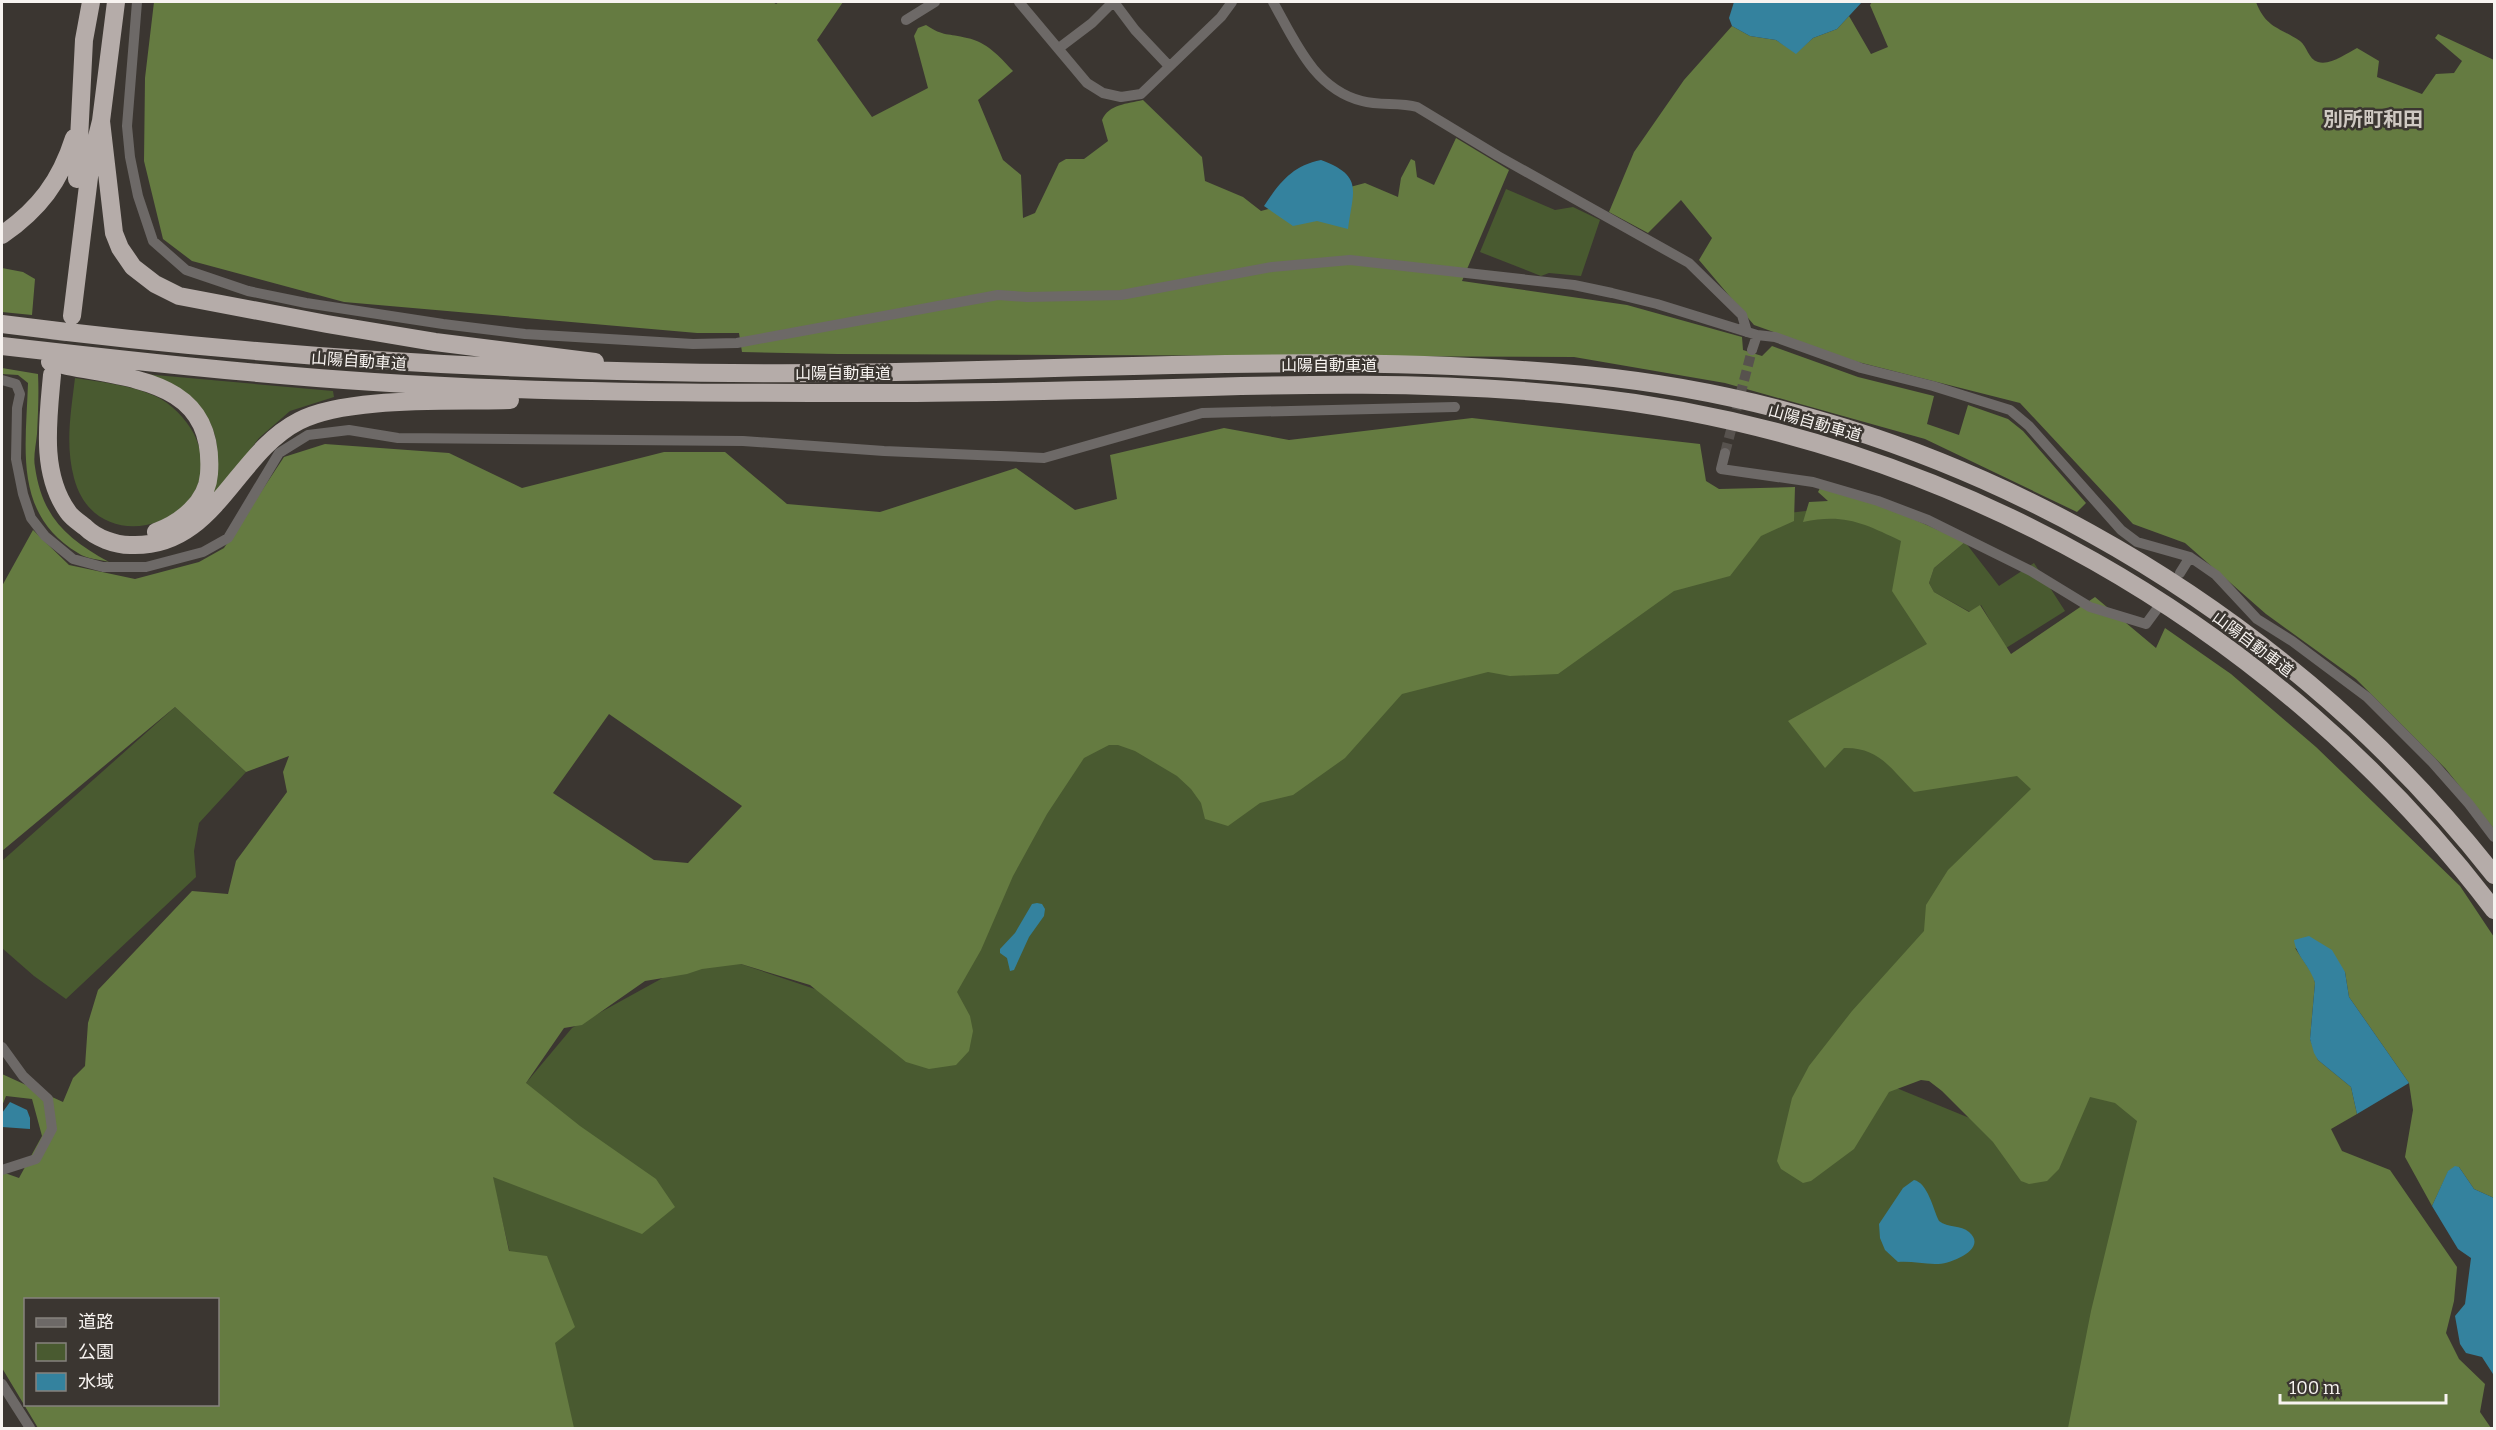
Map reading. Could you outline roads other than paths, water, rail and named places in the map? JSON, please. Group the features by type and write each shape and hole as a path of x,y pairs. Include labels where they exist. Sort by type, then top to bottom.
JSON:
{"highway":[{"path":"91,2 84,40 79,163 66,316 91,161 100,121 116,2"},
{"path":"2,235 39,204 67,160 81,117"},
{"path":"100,121 107,162 111,214 114,233 120,248 133,267 155,284 179,296 327,324 514,353 587,359 629,372"},
{"name":"山陽自動車道","path":"2,324 209,348 538,370 885,372 1301,363 1418,365 1590,375 1672,387 1755,404 1849,430 1980,478 2083,529 2161,575 2222,617 2338,710 2390,757 2445,815 2494,875"},
{"path":"2,347 57,364 137,380 168,390 193,409 207,433 210,455 209,478 203,494 186,516 171,526 153,533 135,535 116,533 94,521 80,507 69,489 62,465 58,428 58,375 48,434 51,472 69,512 92,534 120,545 145,546 170,540 188,531 209,513 273,438 298,421 321,412 365,405 736,393"},
{"name":"山陽自動車道","path":"2,347 209,369 374,382 538,391 736,393 1104,390 1304,384 1416,385 1587,396 1668,407 1749,424 1844,450 1963,494 2023,522 2093,560 2210,634 2280,688 2377,775 2429,830 2494,910"}],"street":[{"path":"136,2 127,126 130,157 138,196 153,241 186,270 248,291 443,324 525,334 693,344 737,343 998,295 1027,297 1121,295 1272,267 1350,260 1574,285 1658,304 1752,334 1775,337 1861,369 1933,386 2010,410 2029,426 2121,530 2137,542 2190,556 2217,575 2257,619 2292,641 2367,697 2432,762 2494,837"},
{"path":"906,20 935,2"},
{"path":"1019,2 1087,83 1103,93 1122,98 1141,94 1221,17 1232,2"},
{"path":"1059,48 1092,23 1113,2 1135,30 1169,66"},
{"path":"1273,2 1304,59 1322,79 1342,93 1362,101 1417,107 1498,156 1689,263 1742,315 1752,334 1752,350"},
{"path":"2,380 16,384 21,394 17,408 16,459 22,494 31,518 45,536 73,559 103,567 146,567 203,552 228,538 279,453 308,435 349,430 398,438 743,441 884,451 1044,458 1202,413 1455,407"},
{"path":"1725,453 1721,469 1813,482 1878,501 1928,520 2050,582 2090,607 2146,624 2157,609"},
{"path":"2180,573 2190,556"},
{"path":"2,1047 23,1076 48,1099 52,1129 36,1159 2,1170"},
{"path":"2,1384 30,1428"}],"water":[{"path":"1734,2 1862,2 1837,29 1813,38 1796,54 1776,40 1750,36 1732,26 1729,18"},
{"path":"1321,160 1335,166 1350,179 1353,194 1348,229 1317,221 1293,226 1264,206 1294,171"},
{"path":"1032,904 1042,904 1045,909 1044,916 1029,937 1014,970 1010,971 1007,958 1000,953 1000,949 1015,933"},
{"path":"2309,936 2332,950 2345,972 2349,997 2409,1083 2357,1114 2351,1087 2318,1060 2310,1039 2315,983 2294,940"},
{"path":"10,1102 27,1110 30,1129 2,1127 2,1113"},
{"path":"2455,1166 2459,1167 2474,1189 2494,1198 2494,1397 2493,1374 2482,1357 2466,1353 2460,1344 2455,1316 2465,1304 2471,1258 2458,1249 2432,1206 2448,1171"},
{"path":"1914,1180 1923,1186 1930,1197 1939,1221 1966,1230 1974,1238 1971,1250 1965,1255 1941,1264 1898,1262 1885,1250 1880,1238 1879,1224 1903,1188"}],"tunnel":[{"path":"53,367 60,315"},
{"path":"1725,453 1752,350"}],"district":[{"name":"別所町和田","path":"2373,119"}]}
